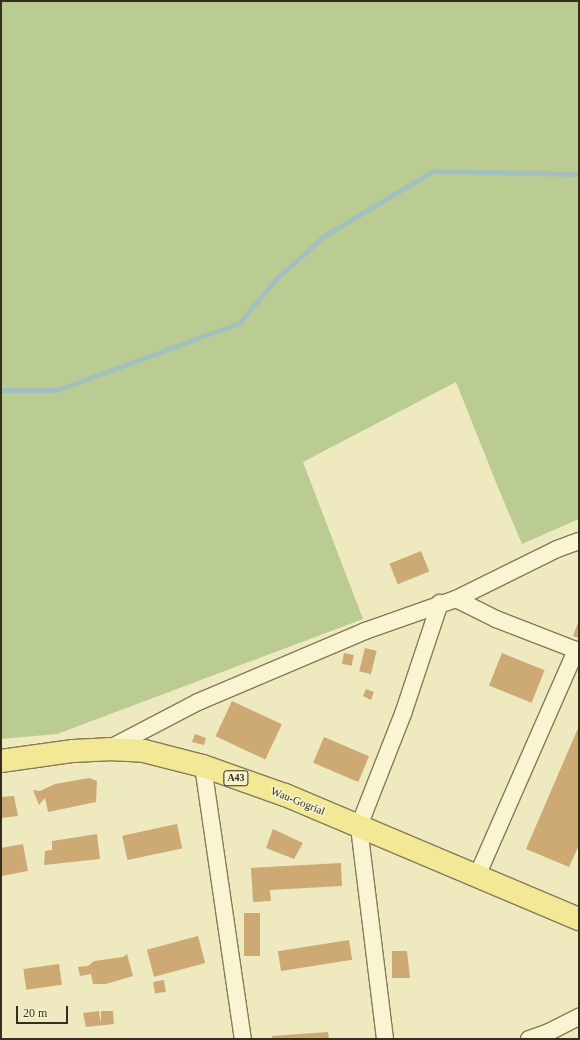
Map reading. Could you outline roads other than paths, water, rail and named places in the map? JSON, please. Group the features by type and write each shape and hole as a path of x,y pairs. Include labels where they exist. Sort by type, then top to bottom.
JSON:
{"main road":[{"name":"Wau-Gogrial","path":"1,761 73,751 108,749 144,751 203,766 285,795 579,919"}],"street":[{"path":"108,749 198,702 365,631 403,619 440,603 456,599 557,549 579,541"},
{"path":"456,599 496,619 577,651 477,876"},
{"path":"385,1039 359,826 404,711 440,603"},
{"path":"203,766 243,1039"},
{"path":"529,1039 549,1032 579,1017"}],"waterway":[{"path":"1,390 57,390 239,323 277,278 324,236 433,171 579,174"}]}
